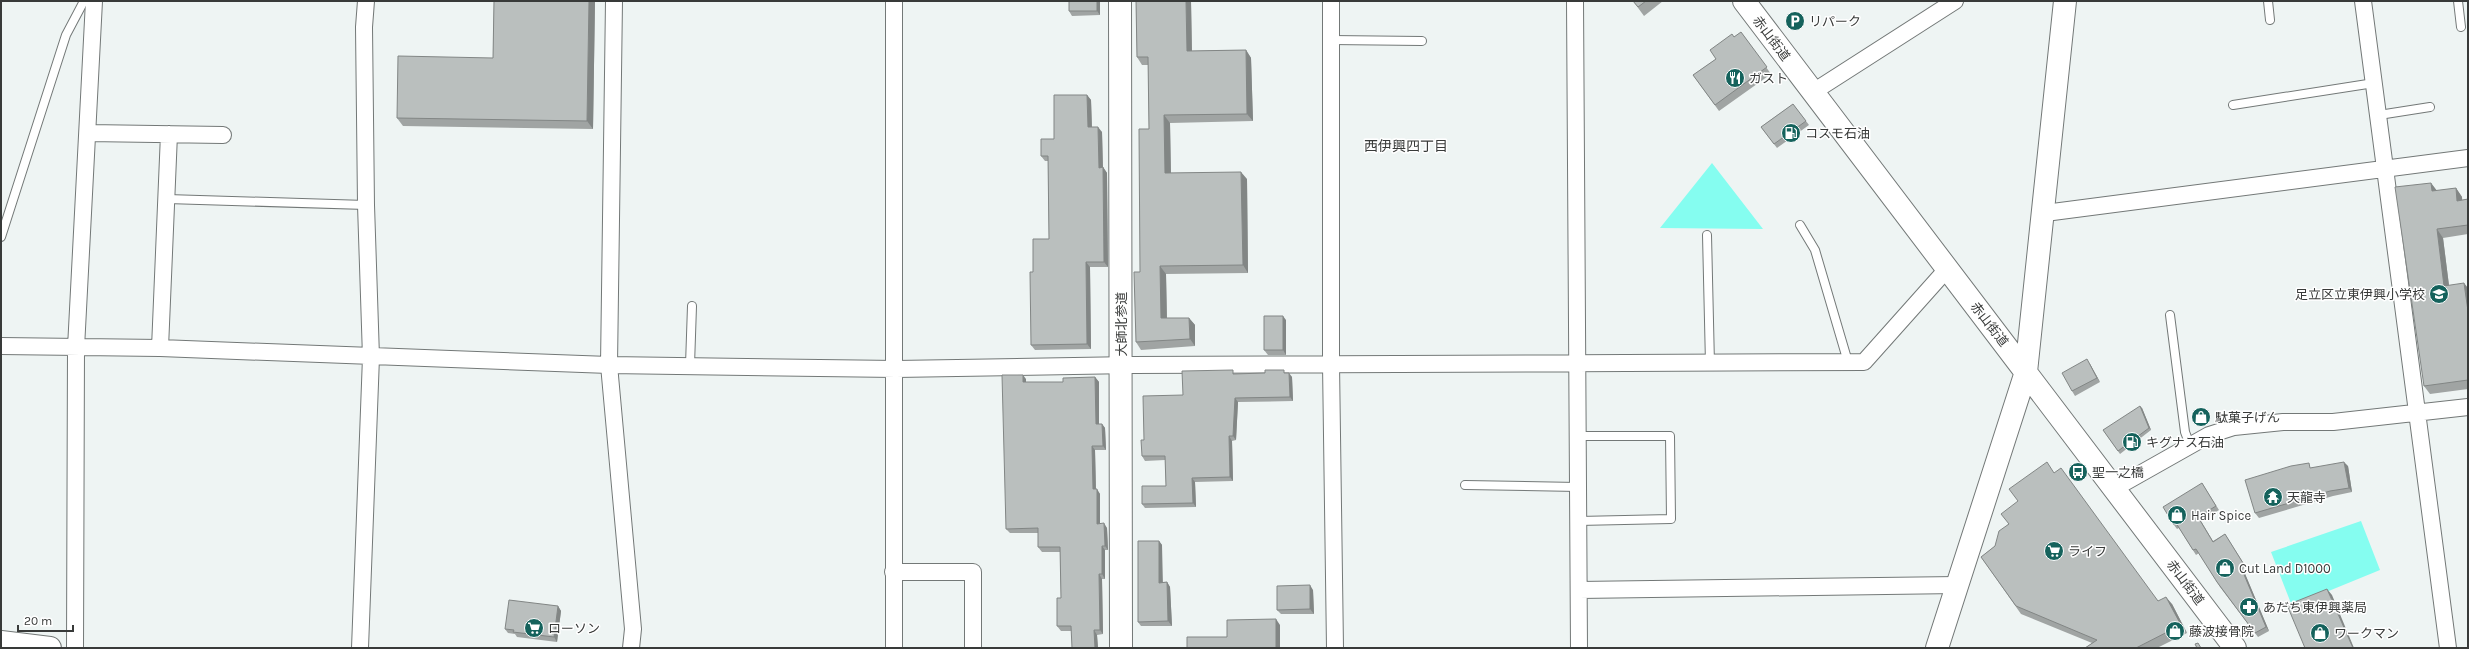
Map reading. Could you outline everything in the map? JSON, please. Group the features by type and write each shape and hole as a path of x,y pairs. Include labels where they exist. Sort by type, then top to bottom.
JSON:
{"street":[{"path":"75,648 76,348 94,1"},
{"path":"360,648 371,358 366,205 364,26 366,1"},
{"path":"614,1 609,365 633,630 631,648"},
{"path":"894,1 896,369 892,572 894,648"},
{"name":"大師北参道","path":"1120,1 1121,648"},
{"path":"1331,1 1332,364 1335,648"},
{"path":"1575,1 1579,648"},
{"name":"赤山街道","path":"1744,1 2235,648"},
{"path":"1813,92 1955,1"},
{"path":"1937,648 2026,372 2045,213 2065,1"},
{"path":"2363,1 2448,648"},
{"path":"88,132 223,135"},
{"path":"160,348 169,134"},
{"path":"2045,213 2244,186 2386,170 2468,158"},
{"path":"1,346 160,348 371,358 609,365 896,369 1332,364 1710,364 1864,362 1947,269"},
{"path":"2115,488 2215,432 2234,427 2283,422 2333,422 2418,414 2468,407"},
{"path":"892,572 973,572 973,648"},
{"path":"1579,590 1958,586"},
{"path":"1,642 50,648"}],"lane":[{"path":"1,237 66,35 84,1"},
{"path":"2268,1 2270,20"},
{"path":"2458,1 2461,27"},
{"path":"1331,40 1422,40"},
{"path":"2233,105 2374,83"},
{"path":"2379,115 2430,107"},
{"path":"167,200 366,205"},
{"path":"1800,225 1815,250 1848,362"},
{"path":"1707,234 1710,364"},
{"path":"690,365 692,306"},
{"path":"2170,315 2185,432 2190,445"},
{"path":"1578,436 1670,436 1671,519 1578,521"},
{"path":"1466,485 1578,487"}],"shaded area":[{"path":"1712,163 1763,229 1660,228"},
{"path":"2361,521 2380,570 2292,606 2271,552"}],"building":[{"path":"494,1 589,1 587,121 397,118 398,56 493,58"},
{"path":"1069,1 1097,1 1097,11 1069,11"},
{"path":"1136,1 1186,1 1187,51 1246,50 1247,114 1164,115 1165,173 1241,172 1243,265 1160,266 1161,318 1189,318 1190,339 1136,342 1134,272 1140,272 1139,129 1149,129 1148,57 1137,57"},
{"path":"1633,1 1646,1 1638,7"},
{"name":"ガスト","path":"1741,32 1767,67 1715,105 1693,75 1716,59 1710,50 1732,34 1734,37"},
{"path":"1054,95 1087,95 1088,127 1098,127 1099,168 1103,167 1104,262 1086,262 1087,344 1031,345 1030,272 1033,272 1033,239 1049,239 1048,156 1041,156 1041,139 1054,139"},
{"path":"1793,104 1806,121 1774,144 1761,127"},
{"name":"足立区立東伊興小学校","path":"2431,183 2432,191 2456,188 2457,201 2468,199 2468,225 2437,229 2444,286 2464,283 2468,311 2468,380 2424,386 2395,187"},
{"path":"1264,316 1283,316 1283,350 1264,350"},
{"path":"2087,359 2097,378 2072,391 2062,373"},
{"path":"1233,370 1233,374 1265,373 1265,370 1284,370 1284,373 1289,373 1290,397 1235,398 1233,436 1229,436 1230,477 1192,478 1193,503 1142,504 1142,486 1166,486 1165,456 1142,456 1141,440 1144,440 1143,396 1183,395 1182,371"},
{"path":"1002,375 1023,375 1023,382 1063,382 1063,378 1095,377 1096,424 1102,424 1103,446 1092,446 1093,489 1097,489 1097,524 1104,523 1105,546 1102,546 1102,574 1099,574 1100,630 1094,630 1095,648 1072,648 1071,626 1057,626 1057,598 1061,598 1060,547 1038,547 1038,528 1006,529"},
{"path":"2140,406 2149,428 2118,451 2103,430"},
{"path":"2047,462 2054,473 2061,468 2158,601 2166,597 2181,625 2136,648 2085,648 2097,640 2016,606 1981,557 1995,546 1999,531 2009,524 2001,514 2018,501 2009,489"},
{"path":"2344,462 2349,488 2330,491 2255,513 2245,480 2291,466 2309,463 2310,468"},
{"path":"2202,483 2216,506 2198,517 2213,542 2225,534 2243,563 2240,565 2266,627 2255,633 2217,582 2196,549 2193,550 2176,523 2174,525 2163,507"},
{"path":"1138,541 1159,541 1159,583 1167,582 1168,621 1138,622"},
{"path":"1310,585 1310,609 1277,610 1277,586"},
{"path":"2327,589 2353,648 2305,648 2287,605"},
{"path":"509,600 558,606 554,637 513,632 514,630 505,629"},
{"path":"1276,619 1276,648 1187,648 1187,637 1227,637 1227,620"},
{"path":"2198,643 2201,648 2197,648 2195,644"}],"place":[{"name":"リパーク","path":"1795,21"},
{"name":"ガスト","path":"1735,78"},
{"name":"コスモ石油","path":"1791,133"},
{"name":"足立区立東伊興小学校","path":"2439,294"},
{"name":"駄菓子げん","path":"2201,417"},
{"name":"キグナス石油","path":"2132,442"},
{"name":"聖一之橋","path":"2078,472"},
{"name":"天龍寺","path":"2273,497"},
{"name":"Hair Spice","path":"2177,515"},
{"name":"ライフ","path":"2054,551"},
{"name":"Cut Land D1000","path":"2225,568"},
{"name":"あだち東伊興薬局","path":"2249,607"},
{"name":"ローソン","path":"534,628"},
{"name":"藤波接骨院","path":"2175,631"},
{"name":"ワークマン","path":"2320,633"}],"district":[{"name":"西伊興四丁目","path":"1406,146"}]}
